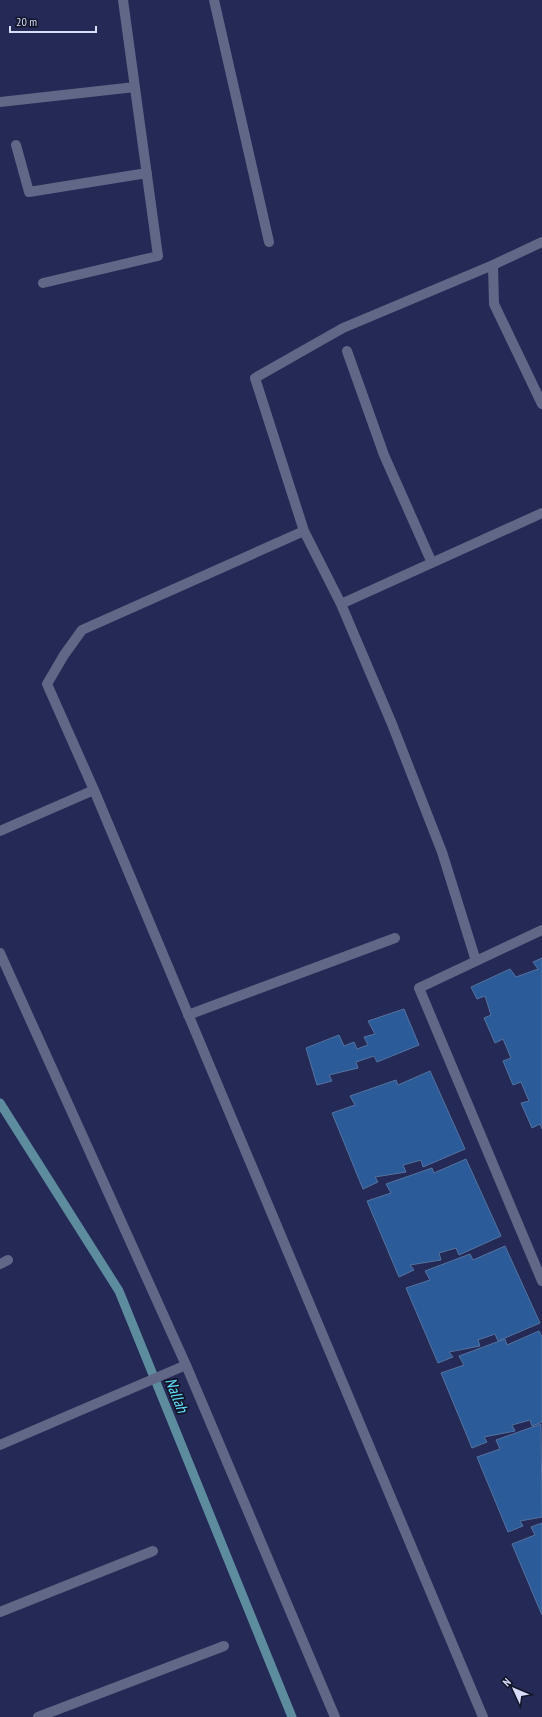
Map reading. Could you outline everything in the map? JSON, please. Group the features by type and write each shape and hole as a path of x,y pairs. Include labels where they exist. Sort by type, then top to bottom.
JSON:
{"street":[{"path":"43,283 158,256 123,0"},
{"path":"214,0 269,242"},
{"path":"0,102 135,87"},
{"path":"16,145 29,192 147,173"},
{"path":"476,961 442,852 392,724 341,604 304,531 255,378 343,328 493,266 542,242"},
{"path":"493,266 494,304 542,404"},
{"path":"347,351 384,455 432,563"},
{"path":"341,604 542,513"},
{"path":"304,531 82,630 64,655 47,684 94,790 483,1717"},
{"path":"0,831 94,790"},
{"path":"542,930 419,988 542,1281"},
{"path":"188,1015 395,938"},
{"path":"0,953 186,1365 335,1717"},
{"path":"0,1445 186,1365"},
{"path":"0,1612 153,1551"},
{"path":"38,1717 224,1646"}],"building":[{"path":"542,958 542,1129 540,1124 532,1128 521,1103 529,1101 521,1082 513,1085 503,1061 511,1058 503,1039 495,1043 484,1018 491,1015 485,996 477,999 471,987 510,969 516,977 538,969 533,962"},
{"path":"404,1009 419,1045 377,1062 374,1056 356,1062 358,1068 329,1075 332,1081 317,1085 306,1048 339,1035 344,1046 354,1042 357,1049 368,1045 364,1037 375,1034 368,1021"},
{"path":"430,1071 465,1149 423,1167 421,1160 403,1165 406,1172 375,1177 378,1182 363,1189 332,1113 355,1105 350,1096 396,1080 398,1085"},
{"path":"466,1159 501,1236 459,1255 456,1248 439,1253 441,1260 410,1265 414,1270 399,1277 367,1201 391,1193 386,1184 432,1168 434,1173"},
{"path":"505,1246 540,1323 498,1341 495,1334 478,1340 480,1346 449,1352 453,1357 438,1363 406,1288 430,1280 425,1271 470,1254 473,1260"},
{"path":"539,1331 542,1337 542,1422 532,1426 530,1420 512,1425 515,1431 484,1437 487,1442 472,1448 441,1373 464,1365 459,1356 505,1339 507,1345"},
{"path":"541,1424 542,1517 520,1521 523,1526 508,1532 477,1457 500,1449 496,1440"},
{"path":"542,1523 542,1615 512,1544 535,1535 531,1527"}],"waterway":[{"name":"Nallah","path":"0,1103 119,1291 292,1717"}]}
